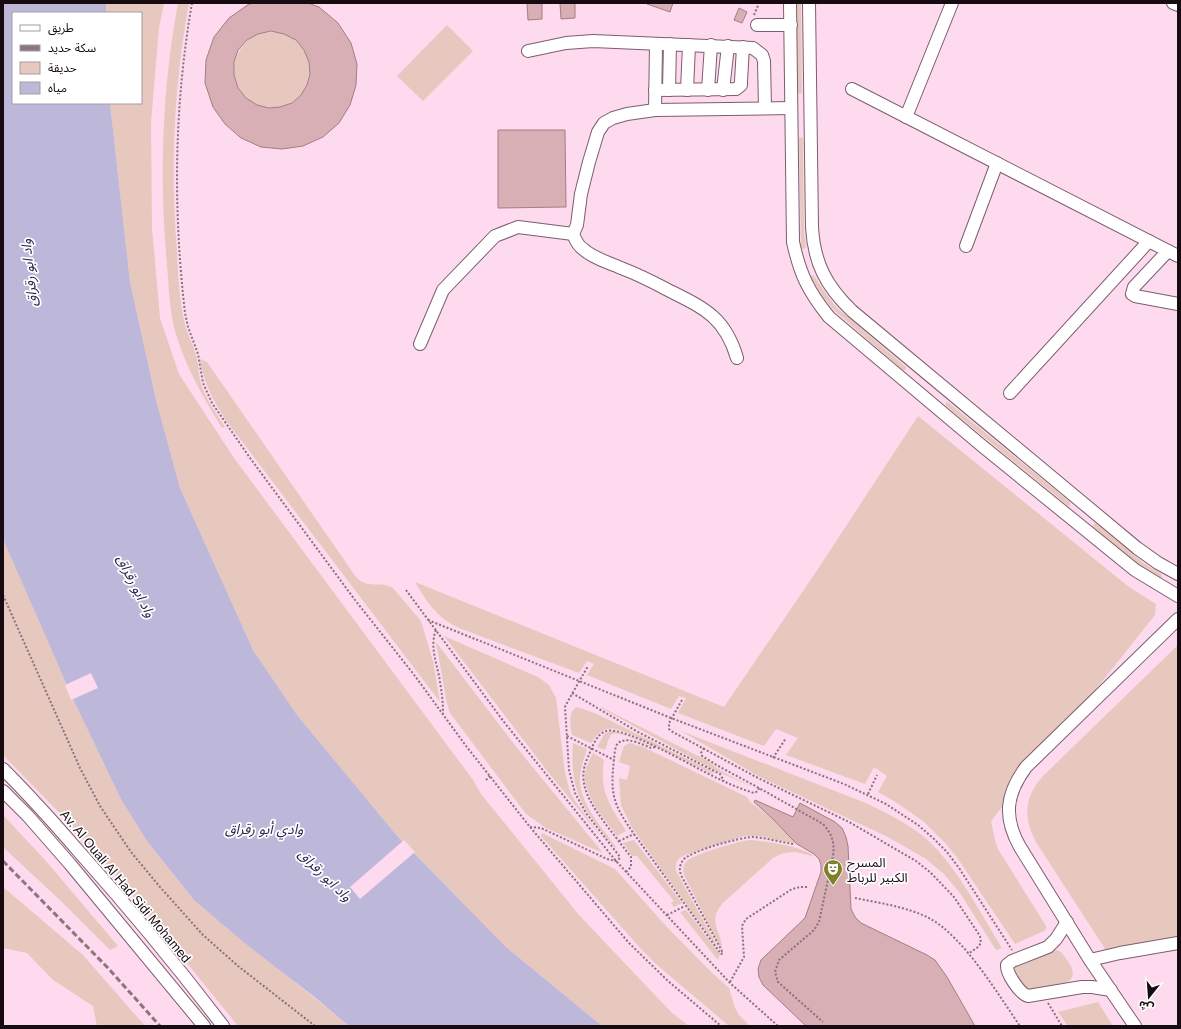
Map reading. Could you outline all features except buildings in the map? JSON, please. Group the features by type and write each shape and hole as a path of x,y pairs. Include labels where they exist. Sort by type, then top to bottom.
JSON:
{"street":[{"path":"790,3 793,242 798,263 808,289 829,316 919,393 1135,570 1178,595"},
{"path":"808,3 812,227 816,256 822,272 830,286 840,300 1147,556 1178,574"},
{"path":"906,117 952,3"},
{"path":"1173,3 1178,5"},
{"path":"757,25 791,25"},
{"path":"528,51 547,46 580,42 753,48 762,55 764,61 765,108"},
{"path":"655,110 656,44"},
{"path":"669,90 670,44"},
{"path":"687,90 689,45"},
{"path":"708,90 711,46"},
{"path":"723,90 728,46"},
{"path":"656,90 736,89 740,85 743,47"},
{"path":"852,89 1173,254 1134,287 1132,294 1135,296 1178,304"},
{"path":"572,234 577,225 581,194 598,132 604,123 613,118 655,110 791,108"},
{"path":"966,246 997,163"},
{"path":"420,344 442,290 495,236 518,227 572,234 582,249 600,260 640,276 697,304 707,311 719,323 729,337 737,358"},
{"path":"1010,393 1149,241"},
{"path":"798,263 816,256"},
{"path":"919,393 932,378"},
{"path":"1074,521 1087,506"},
{"path":"1178,590 1178,595"},
{"path":"1135,1026 1090,960 1014,836 1010,825 1009,809 1011,794 1017,779 1026,767 1178,619"},
{"name":"Av. Al Ouali Al Had Sidi Mohamed","path":"3,768 42,809 104,880 183,974 223,1026"},
{"path":"3,791 28,816 70,864 204,1026"},
{"path":"1067,922 1056,939 1048,946 1009,963 1007,968 1020,992 1028,996 1087,987 1111,990"},
{"path":"1090,960 1120,953 1178,944"}],"path":[{"path":"192,3 180,93 176,156 177,226 185,313 188,327 198,354 203,383 212,403 250,458 355,600 530,827 633,947 679,991 721,1026"},
{"path":"406,590 525,749 616,861 730,983 778,1026"},
{"path":"3,595 80,768 100,806 131,852 203,935 238,966 315,1026"},
{"path":"428,620 671,718 868,794 918,825 947,852 1018,959"},
{"path":"436,630 433,636 432,644 440,682 443,714"},
{"path":"588,666 565,707 569,770 575,793 586,813 620,857 616,861"},
{"path":"572,693 638,732 720,774 724,781"},
{"path":"51,700 55,698"},
{"path":"682,700 671,718 668,726 669,729 758,778 849,822 916,861 938,880 954,897 980,936 981,944 968,954"},
{"path":"626,872 631,867 631,857 590,803 583,784 583,772 586,760 600,734 607,730 622,732 655,746 724,781 754,793 758,791 759,788"},
{"path":"567,736 614,760"},
{"path":"773,758 786,738"},
{"path":"655,746 651,748 630,741 620,741 616,746 614,760 612,783 613,793 619,811 634,834 721,954 723,953 682,877 680,868 683,860 693,853 745,837 793,844"},
{"path":"704,748 701,753 702,756 822,824 833,838 833,856 819,922 814,930 779,960 775,972 778,982 823,1022"},
{"path":"868,794 877,775"},
{"path":"486,780 490,776"},
{"path":"530,827 541,828 607,860 616,861"},
{"path":"619,841 634,834"},
{"path":"730,983 744,957 742,926 746,919 792,889 800,887 809,888"},
{"path":"855,898 904,909 930,919 952,935 968,954 1020,1026"},
{"path":"667,915 685,906"},
{"path":"1042,994 1062,1026"}],"green space":[{"path":"106,3 164,3 159,28 151,122 152,228 160,318 179,374 234,458 473,780 481,794 579,915 671,1012 689,1026 602,1026 506,947 398,837 297,715 253,650 180,488 156,400 130,282 110,104 142,104 142,12 106,12"},
{"path":"178,3 189,3 180,65 175,127 174,189 178,277 185,325 196,355 202,387 209,402 225,427 222,428 201,393 184,357 175,331 170,298 163,199 163,167 165,101 168,68"},
{"path":"796,3 801,3 802,92 800,94 798,92"},
{"path":"447,25 473,51 423,101 397,76"},
{"path":"272,32 287,35 299,43 307,55 310,70 307,85 299,97 287,105 272,108 257,105 245,97 237,85 234,70 237,55 245,43 257,35"},
{"path":"801,137 803,139 804,231 806,247 804,249 801,248 799,139"},
{"path":"812,275 837,308 906,367 906,370 903,370 835,311 823,297 811,277"},
{"path":"200,359 207,362 356,577 365,583 384,585 393,588 421,621 433,661 440,702 225,419 209,390 203,375"},
{"path":"946,402 1070,502 1070,506 946,406"},
{"path":"918,416 1129,587 1156,604 1155,615 991,821 998,849 1046,926 1044,931 1015,944 947,845 923,821 878,792 887,776 874,767 865,784 786,755 798,738 776,729 764,746 678,713 686,698 679,696 671,709 587,675 594,664 587,661 579,673 459,628 451,624 433,609 415,582 724,707 816,572"},
{"path":"1096,523 1142,562 1161,574 1162,577 1160,578 1145,570 1094,528 1093,525"},
{"path":"3,543 5,543 73,699 121,798 147,841 194,900 349,1026 238,1026 114,873 76,830 3,755"},
{"path":"444,636 538,677 549,685 556,698 565,773 570,792 602,838 548,772"},
{"path":"436,642 517,748 603,853 546,828 526,814 450,713 447,704"},
{"path":"1178,645 1178,940 1107,952 1036,842 1027,816 1029,800 1032,792 1043,776"},
{"path":"577,707 597,714 715,773 711,773 630,734 618,730 604,730 595,737 591,743 572,735 570,723 571,715"},
{"path":"601,707 708,761 721,771 754,788 712,769"},
{"path":"612,731 621,733 651,747 624,735 614,734 611,735 605,750 597,747 605,733"},
{"path":"681,731 868,804 896,818 917,831 935,847 946,860 976,904 1002,948 996,950 960,893 944,874 926,859 888,837 760,777"},
{"path":"573,743 587,749 580,776 580,786 592,814 616,847 615,848 587,812 581,801 574,776 572,761"},
{"path":"630,743 643,747 747,797 750,802 772,818 797,844 759,836 744,836 682,856 678,859 676,863 676,871 720,951 631,826 621,805 619,778 627,780 630,766 619,762 624,746"},
{"path":"593,753 604,760 603,781 607,798 626,831 617,836 601,815 587,791 585,774"},
{"path":"3,815 45,860 118,946 110,950 62,902 3,847"},
{"path":"542,833 615,869 666,926 711,972 729,988 735,1008 739,1015 750,1026 729,1026 656,964 541,836"},
{"path":"634,840 682,903 674,907 671,903 674,901 637,856 632,856 623,843"},
{"path":"749,840 793,847 815,857 794,852 779,855 773,858 724,902 718,909 715,921 722,944 722,951 685,877 683,868 686,862 697,855"},
{"path":"3,887 83,955 145,1026 97,1026 93,1006 53,980 27,953 3,948"},
{"path":"686,910 720,954 718,960 680,912"},
{"path":"1056,950 1062,953 1069,963 1073,971 1072,977 1062,984 1026,989 1012,968 1014,965"},
{"path":"1098,1002 1113,1026 1068,1026 1058,1012"}],"water":[{"name":"وادي أبو رقراق","path":"3,3 106,3 106,12 12,12 12,104 110,104 130,282 156,400 180,488 253,650 297,715 398,837 506,947 602,1026 349,1026 312,995 246,944 194,900 147,841 121,799 73,699 3,539"}],"pier":[{"path":"91,673 98,688 71,700 65,685"},
{"path":"404,840 415,852 360,899 350,887"}],"railway":[{"path":"3,861 108,968 160,1026"}],"place":[{"name":"المسرح الكبير للرباط","path":"833,886"}],"water label":[{"name":"واد ابو رقراق","path":"29,273"},
{"name":"واد ابو رقراق","path":"136,586"},
{"name":"واد ابو رقراق","path":"325,875"}]}
